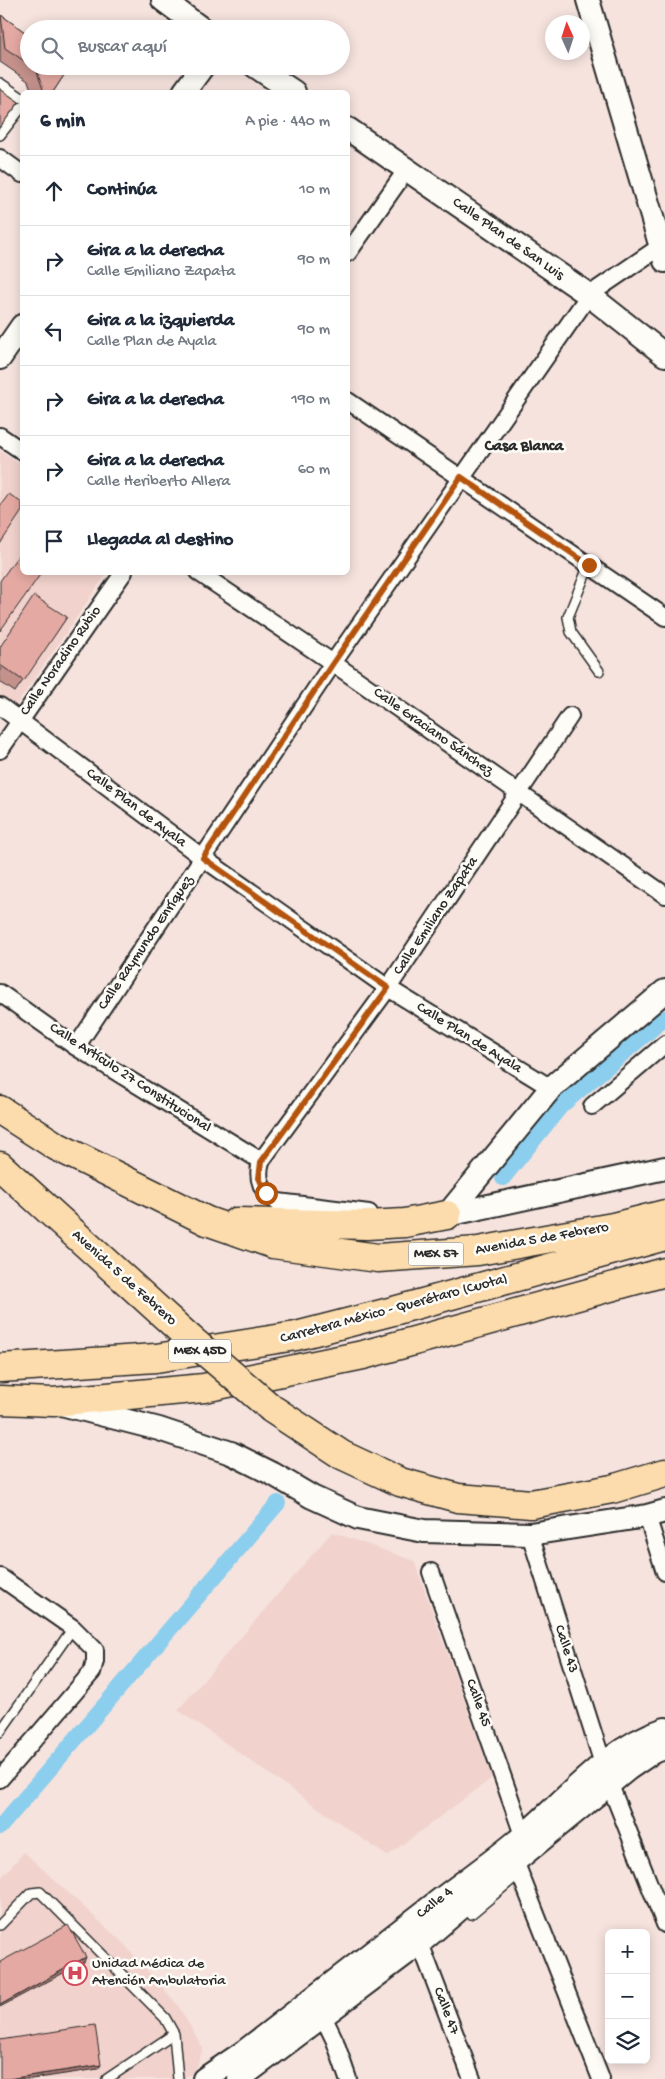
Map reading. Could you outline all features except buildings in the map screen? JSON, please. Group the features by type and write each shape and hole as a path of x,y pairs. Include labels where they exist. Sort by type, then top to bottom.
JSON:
{"highway":[{"name":"Avenida 5 de Febrero","path":"0,1110 56,1146 207,1221 273,1244 378,1258 478,1251 613,1227 665,1214"},
{"name":"Avenida 5 de Febrero","path":"0,1166 187,1336 272,1409 342,1455 400,1482 458,1498 531,1504 612,1489 665,1473"},
{"path":"207,1221 367,1225 405,1223 447,1215"},
{"name":"Carretera México - Querétaro (Cuota)","path":"0,1368 156,1358 296,1336 665,1236"},
{"name":"MEX 45D","path":"0,1400 53,1402 204,1388 344,1359 665,1272"},
{"path":"531,1504 621,1501 665,1491"}],"main road":[{"path":"163,0 190,20"},
{"path":"588,0 664,250"},
{"path":"185,90 196,75"},
{"path":"268,75 291,90"},
{"name":"Calle Plan de San Luis","path":"350,130 589,295 665,356"},
{"path":"0,358 20,329"},
{"path":"447,1215 551,1088 665,991"},
{"path":"447,1215 665,1168"},
{"path":"53,1402 159,1430 231,1453 273,1474 312,1497 358,1518 424,1531 530,1534 656,1514"},
{"name":"Calle 4","path":"212,2077 523,1835 568,1792 603,1764 647,1735 665,1729"},
{"name":"Calle 4","path":"239,2079 421,1946 518,1867 610,1785 653,1752 665,1748"}],"street":[{"path":"0,158 20,173"},
{"path":"350,250 407,169"},
{"path":"589,295 664,250"},
{"name":"Calle Raymundo Enríquez","path":"76,1047 333,663 589,295"},
{"path":"350,402 589,565 661,610"},
{"path":"0,436 20,450"},
{"name":"Calle Noradino Rubio","path":"0,750 122,575"},
{"name":"Calle Graciano Sánchez","path":"202,575 333,663 665,895"},
{"name":"Calle Plan de Ayala","path":"0,706 203,858 388,988 551,1088"},
{"name":"Calle Emiliano Zapata","path":"261,1162 388,988 570,716"},
{"name":"Calle Artículo 27 Constitucional","path":"0,993 76,1047 261,1162"},
{"path":"592,1106 665,1044"},
{"path":"261,1162 259,1178 262,1186 271,1198 278,1202 367,1213 447,1215"},
{"path":"656,1514 665,1572"},
{"name":"Calle 43","path":"530,1534 603,1764"},
{"name":"Calle 45","path":"431,1572 523,1835"},
{"path":"0,1577 73,1628 95,1650 92,1672 0,1779"},
{"path":"610,1785 665,1924"},
{"path":"518,1867 601,2079"},
{"name":"Calle 47","path":"421,1946 472,2079"},
{"path":"323,2016 335,2041 348,2079"}],"lane":[{"path":"1,86 20,97"},
{"path":"0,135 20,110"},
{"path":"589,565 568,617 571,632 599,671"},
{"path":"0,1732 73,1628"},
{"path":"421,1946 460,1922 518,1867"},
{"path":"0,1925 30,1893 40,1892 165,2018 174,2034 178,2079"},
{"path":"107,2079 174,2034"}],"shaded area":[{"path":"0,451 20,465 20,575 106,575 15,707 0,697"},
{"path":"332,1532 414,1561 492,1778 387,1856 178,1710"},
{"name":"Unidad Médica de Atención Ambulatoria","path":"24,1852 122,1942 177,2004 203,2048 195,2072 182,2079 0,2079 0,1879"}],"waterway":[{"path":"503,1178 561,1106 665,1018"},
{"path":"0,1827 278,1503"}],"place":[{"name":"Unidad Médica de Atención Ambulatoria","path":"75,1973"}],"district":[{"name":"Casa Blanca","path":"524,447"}],"route":[{"path":"266,1193 259,1178 261,1162 388,988 203,858 333,663 461,477 589,565"}]}
